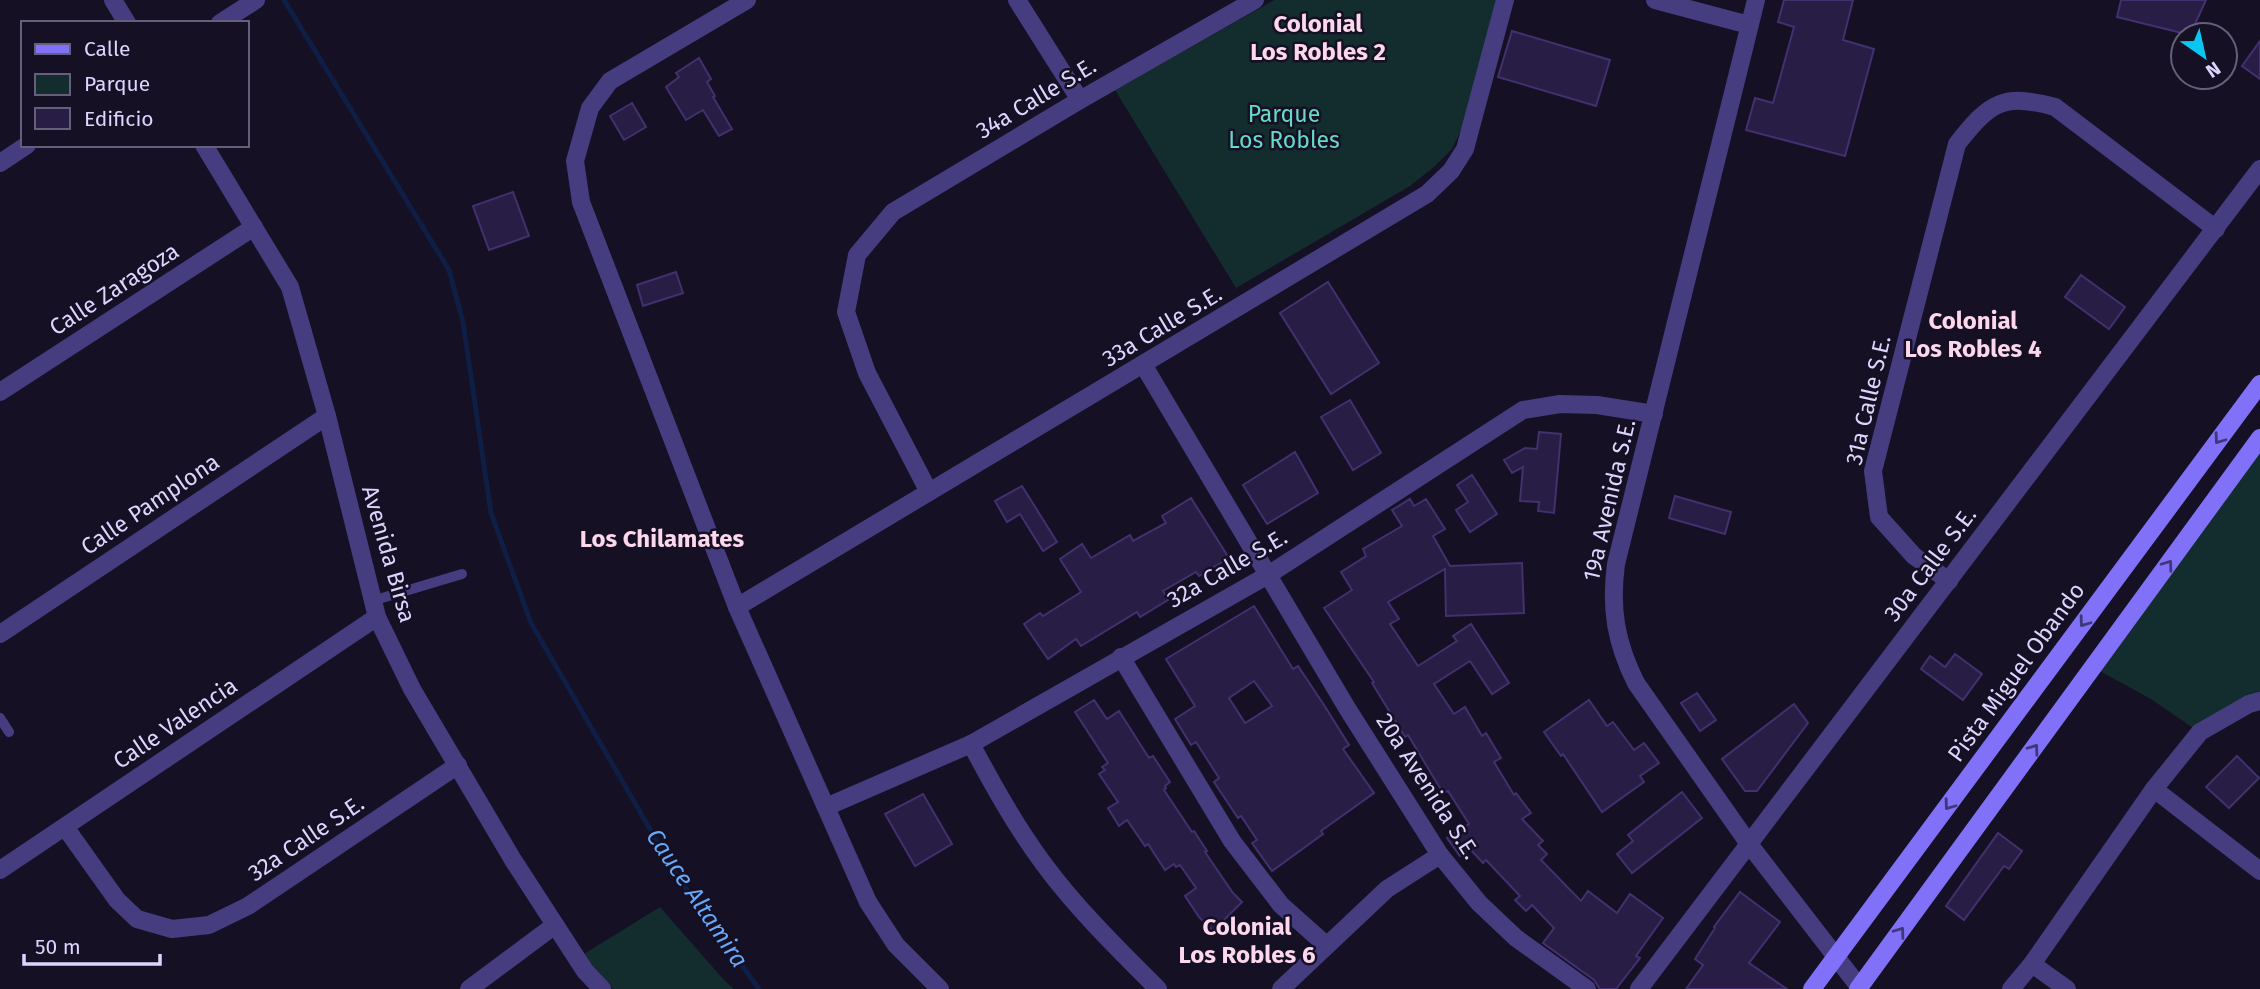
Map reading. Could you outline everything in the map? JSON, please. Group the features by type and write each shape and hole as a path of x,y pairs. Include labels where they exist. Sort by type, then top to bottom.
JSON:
{"main road":[{"name":"Pista Miguel Obando","path":"1812,989 2260,384"},
{"path":"1860,988 2260,439"}],"street":[{"path":"113,0 126,21"},
{"path":"223,21 256,0"},
{"path":"747,0 610,82 590,108 575,161 581,202 737,607 868,902 896,945 940,989"},
{"path":"1017,0 1080,100"},
{"name":"34a Calle S.E.","path":"929,492 867,373 846,312 857,255 893,212 1080,100 1255,0"},
{"name":"33a Calle S.E.","path":"737,607 1414,204 1440,183 1465,149 1505,0"},
{"path":"1655,0 1749,24"},
{"name":"19a Avenida S.E.","path":"1756,0 1616,564 1612,596 1622,655 1636,683 1749,844 1860,988"},
{"name":"31a Calle S.E.","path":"1949,581 1914,556 1878,517 1873,471 1957,144 1976,119 2004,101 2027,99 2055,107 2216,229"},
{"path":"0,163 24,147"},
{"name":"Avenida Birsa","path":"205,147 290,287 327,416 374,609 412,689 513,860 585,971 601,989"},
{"name":"30a Calle S.E.","path":"1639,989 2260,169"},
{"name":"Calle Zaragoza","path":"0,392 254,227"},
{"name":"20a Avenida S.E.","path":"1144,366 1347,708 1440,855 1479,903 1516,939 1587,989"},
{"name":"32a Calle S.E.","path":"826,807 971,744 1268,575 1523,410 1560,404 1597,405 1654,414"},
{"name":"Calle Pamplona","path":"0,634 327,416"},
{"name":"Calle Valencia","path":"0,870 374,609"},
{"path":"1121,657 1232,841 1281,905 1326,945"},
{"path":"2011,989 2032,964 2154,789 2200,732 2249,704 2260,701"},
{"path":"971,744 1001,801 1044,864 1112,943 1158,989"},
{"name":"32a Calle S.E.","path":"65,827 117,900 137,919 172,929 209,925 248,906 457,765"},
{"path":"2154,789 2260,871"},
{"path":"1281,989 1387,889 1440,855"},
{"path":"469,989 555,925"},
{"path":"2032,964 2067,989"}],"lane":[{"path":"374,609 462,575"},
{"path":"0,718 9,732"}],"green space":[{"name":"Parque Los Robles","path":"1274,0 1496,0 1463,126 1452,149 1410,186 1236,288 1115,90"},
{"path":"2260,447 2260,694 2193,728 2151,699 2096,669"},
{"path":"660,907 734,989 613,989 579,957"}],"building":[{"path":"1784,0 1853,0 1843,40 1874,49 1845,156 1746,130 1755,98 1773,103 1794,27 1778,22"},
{"path":"2121,0 2206,0 2196,21 2169,21 2169,30 2117,17"},
{"path":"1512,31 1610,60 1596,106 1498,77"},
{"path":"2260,41 2260,79 2242,66"},
{"path":"699,58 711,79 707,82 715,96 713,97 732,129 719,136 703,110 686,120 666,87 679,77 676,73"},
{"path":"632,103 646,127 624,140 610,116"},
{"path":"513,192 529,236 489,250 473,206"},
{"path":"676,272 683,293 643,306 637,285"},
{"path":"2081,275 2125,307 2109,329 2065,297"},
{"path":"1328,282 1379,363 1331,394 1280,313"},
{"path":"1350,400 1381,453 1353,470 1321,417"},
{"path":"1539,432 1561,434 1554,513 1538,511 1539,502 1520,501 1523,467 1512,473 1504,460 1525,448 1537,449"},
{"path":"1295,452 1318,493 1267,524 1243,485"},
{"path":"1472,475 1497,514 1470,532 1456,510 1468,502 1457,485"},
{"path":"1022,486 1057,542 1043,551 1020,514 1007,522 995,501"},
{"path":"1675,496 1731,512 1725,534 1669,518"},
{"path":"1191,498 1229,558 1199,576 1196,572 1163,591 1168,600 1140,617 1137,612 1081,646 1076,639 1048,659 1024,624 1040,613 1043,616 1081,592 1060,559 1082,544 1091,558 1130,535 1133,541 1166,523 1162,516"},
{"path":"1410,499 1414,506 1426,499 1445,529 1433,536 1450,566 1522,563 1524,613 1446,616 1445,569 1388,602 1399,619 1390,624 1418,666 1457,641 1453,636 1471,624 1509,683 1492,694 1470,661 1434,684 1454,714 1465,707 1482,736 1486,733 1501,758 1494,762 1514,795 1516,793 1531,813 1522,819 1543,841 1538,845 1547,854 1541,860 1581,901 1588,891 1617,913 1630,894 1663,918 1636,956 1640,958 1616,989 1600,989 1594,980 1543,943 1554,928 1532,905 1526,911 1515,900 1520,896 1486,860 1483,863 1470,849 1460,856 1447,838 1469,824 1448,791 1443,793 1408,735 1405,737 1372,683 1374,682 1324,608 1352,590 1341,572 1366,556 1363,549 1402,526 1392,510"},
{"path":"1254,606 1293,669 1298,666 1324,705 1349,745 1343,749 1374,793 1272,871 1252,843 1257,840 1241,816 1238,818 1214,782 1219,778 1196,742 1191,745 1175,719 1195,706 1166,659","holes":["1254,681 1272,706 1245,723 1229,698"]},
{"path":"1955,654 1982,674 1963,700 1921,669 1930,656 1945,667"},
{"path":"1697,693 1716,720 1700,731 1681,703"},
{"path":"1094,700 1107,719 1119,711 1149,758 1153,756 1170,782 1164,790 1192,832 1194,831 1233,893 1242,902 1213,931 1199,917 1185,896 1196,888 1180,865 1176,867 1174,864 1165,870 1148,844 1145,846 1127,820 1119,826 1108,808 1118,802 1099,774 1105,770 1102,767 1108,763 1075,712"},
{"path":"1589,700 1607,726 1613,722 1634,750 1644,743 1659,763 1640,776 1644,782 1602,812 1563,754 1561,756 1544,732"},
{"path":"1794,704 1808,723 1757,791 1745,791 1722,759"},
{"path":"2237,756 2259,778 2229,808 2206,787"},
{"path":"1682,792 1702,818 1632,873 1617,854 1633,841 1628,835"},
{"path":"923,794 952,844 915,866 885,814"},
{"path":"1998,833 2022,851 2009,869 2004,866 1964,920 1946,906"},
{"path":"1740,892 1780,922 1749,963 1787,989 1686,989 1703,965 1695,959"}],"waterway":[{"name":"Cauce Altamira","path":"284,0 449,270 463,322 491,513 531,623 677,876 759,989"}],"district":[{"name":"Colonial Los Robles 2","path":"1318,38"},
{"name":"Colonial Los Robles 4","path":"1973,335"},
{"name":"Los Chilamates","path":"662,539"},
{"name":"Colonial Los Robles 6","path":"1247,941"}]}
